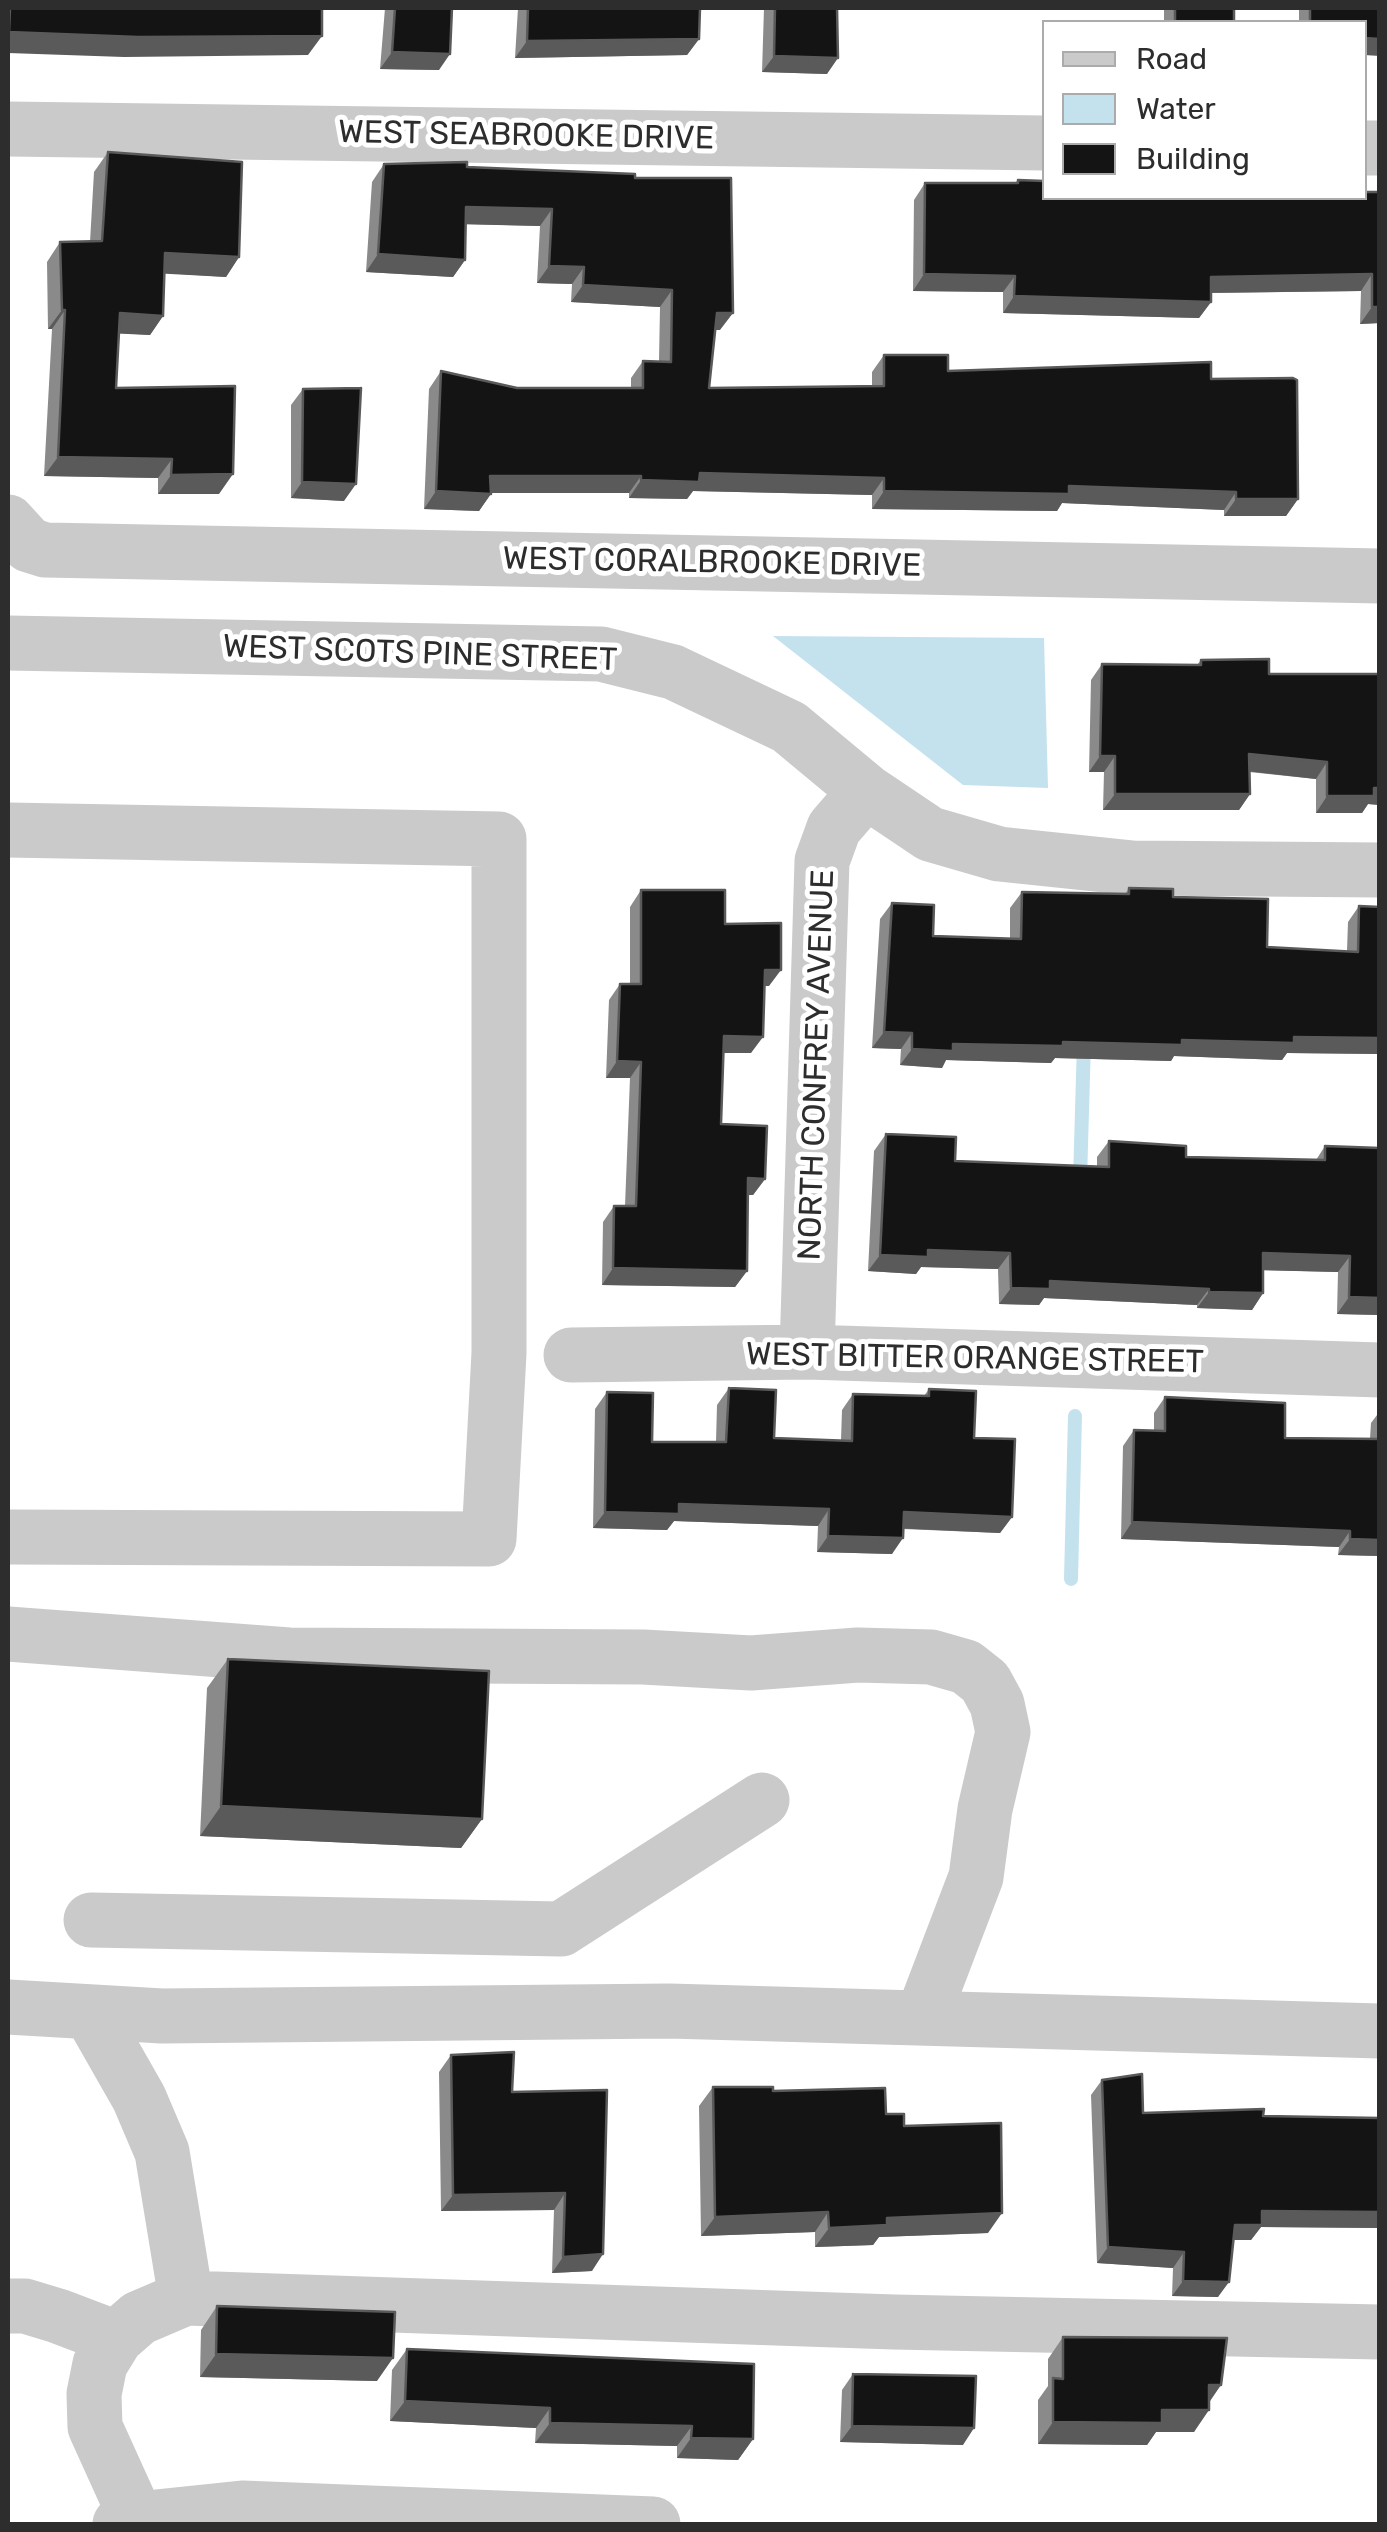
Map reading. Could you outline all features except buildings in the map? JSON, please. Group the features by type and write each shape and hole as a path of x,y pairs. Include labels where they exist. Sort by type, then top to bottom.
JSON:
{"street":[{"name":"WEST SEABROOKE DRIVE","path":"8,129 1042,144"},
{"name":"WEST CORALBROOKE DRIVE","path":"26,536 1380,576"},
{"name":"WEST SCOTS PINE STREET","path":"8,644 601,654 672,672 789,727 866,791 930,834 1000,854 1133,868 1380,870"},
{"name":"NORTH CONFREY AVENUE","path":"807,1352 822,860 834,828 866,791"},
{"path":"8,830 499,838 499,1353 489,1539 8,1537"},
{"name":"WEST BITTER ORANGE STREET","path":"571,1355 807,1352 1380,1370"},
{"path":"8,1634 289,1655 642,1657 751,1663 876,1656 931,1657 966,1667 985,1682 998,1704 1003,1732 985,1809 976,1876 923,2016"},
{"path":"91,1920 561,1929 762,1800"},
{"path":"8,2007 162,2016 668,2010 1380,2032"},
{"path":"90,2012 139,2098 162,2152 186,2298"},
{"path":"654,2524 242,2508 132,2522 95,2427 94,2394 100,2364 116,2338 138,2318 186,2298 874,2321 1380,2332"},
{"path":"8,2306 25,2306 116,2338"}],"water":[{"path":"773,636 1044,638 1048,788 963,785"}],"waterway":[{"path":"1080,1180 1084,1042"},
{"path":"1071,1579 1075,1416"}]}
